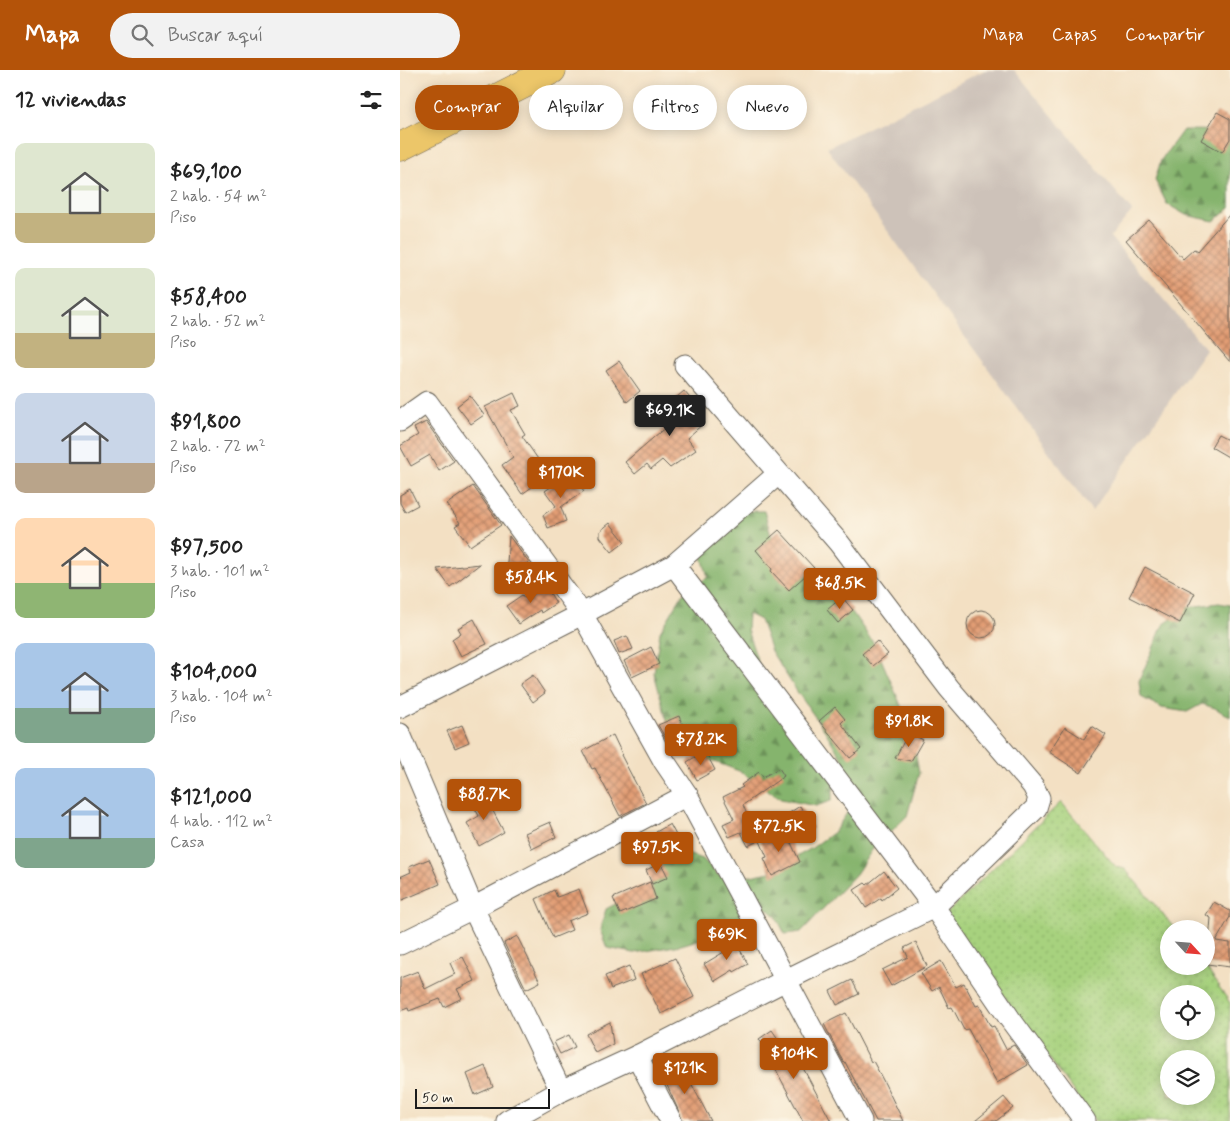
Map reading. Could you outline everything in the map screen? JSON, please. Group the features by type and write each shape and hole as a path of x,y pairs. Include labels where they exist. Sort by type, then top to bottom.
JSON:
{"highway":[{"path":"400,147 542,72"}],"street":[{"path":"507,1121 561,1091 637,1056 786,980 934,908 1036,808 1039,798 1033,786 949,688 838,543 685,365"},
{"path":"400,422 427,402 582,614 664,761 687,795 861,1121"},
{"path":"400,707 674,566 778,474"},
{"path":"674,566 934,908 1010,1019 1085,1121"},
{"path":"400,734 473,908 561,1091"},
{"path":"400,944 473,908 687,795"},
{"path":"637,1056 670,1121"}],"shaded area":[{"path":"985,70 1014,70 1132,211 1110,237 1206,349 1092,511 827,148"}],"green space":[{"path":"1183,130 1215,132 1230,141 1230,208 1214,221 1186,215 1167,204 1155,180 1161,160"},
{"path":"727,511 764,511 783,570 801,577 824,574 839,593 876,647 911,729 919,773 907,816 872,850 856,874 801,932 785,934 776,916 766,908 732,930 681,945 634,953 607,948 600,930 606,909 651,885 657,867 680,852 703,859 718,875 736,879 770,872 812,848 835,831 851,807 853,785 842,759 771,651 760,620 748,614 747,630 762,674 835,783 831,801 816,806 781,799 739,771 705,758 668,724 654,673 660,632 683,594 708,577 702,557 710,539"},
{"path":"1219,603 1230,605 1230,717 1215,708 1202,704 1187,712 1162,708 1141,697 1139,681 1163,625 1189,607"},
{"path":"1061,802 1116,867 1125,869 1168,920 1160,920 1160,975 1211,975 1230,1003 1230,1121 1095,1121 945,915"}],"building":[{"path":"1217,112 1230,119 1230,139 1222,152 1201,140"},
{"path":"1230,214 1230,362 1126,240 1149,220 1183,259 1194,249 1197,251"},
{"path":"619,361 640,391 627,402 606,370"},
{"path":"684,391 694,403 690,407 704,423 687,438 696,450 670,468 662,460 651,469 647,464 635,474 625,462 667,426 657,414"},
{"path":"514,393 520,406 511,410 525,434 522,436 549,475 522,494 502,465 513,457 485,407"},
{"path":"470,396 484,415 471,424 457,406"},
{"path":"426,422 454,461 439,471 430,455 411,466 400,446 418,435 414,428"},
{"path":"1218,435 1230,441 1230,458 1211,447"},
{"path":"571,473 584,491 561,507 566,521 548,528 543,515 556,506 545,491"},
{"path":"473,486 501,525 470,546 455,526 460,523 447,504"},
{"path":"410,489 418,505 405,512 400,503 400,495"},
{"path":"610,523 625,542 612,552 600,537 600,531"},
{"path":"779,530 814,568 789,590 771,571 772,569 756,550"},
{"path":"509,536 529,563 506,576"},
{"path":"480,564 450,587 437,569"},
{"path":"1145,567 1195,593 1180,623 1129,597"},
{"path":"545,585 556,603 541,613 540,610 519,624 506,606 522,595 524,598"},
{"path":"842,597 853,610 838,623 827,610"},
{"path":"981,610 991,614 995,624 991,634 981,638 971,634 967,624 971,614"},
{"path":"474,619 487,644 461,656 452,639 461,633 458,628"},
{"path":"627,636 633,649 619,654 614,641"},
{"path":"877,641 888,654 873,666 862,654"},
{"path":"651,647 659,664 632,677 624,661"},
{"path":"533,675 545,693 533,702 520,684"},
{"path":"835,707 845,719 841,723 861,749 850,758 819,721"},
{"path":"679,716 685,731 666,739 658,725"},
{"path":"462,725 469,742 455,748 447,731"},
{"path":"1092,726 1106,735 1081,773 1049,752 1065,727 1084,739"},
{"path":"909,732 923,740 911,761 895,758"},
{"path":"613,735 621,755 646,803 620,816 595,768 592,769 583,751"},
{"path":"705,751 715,770 697,780 687,762"},
{"path":"779,768 784,776 743,805 758,841 748,846 741,832 729,837 723,824 734,819 723,797 743,787 741,785 759,772 763,777"},
{"path":"483,792 504,832 479,846 467,823 479,816 470,799"},
{"path":"800,806 813,828 796,838 783,817"},
{"path":"550,822 556,837 532,849 525,833"},
{"path":"670,824 679,841 665,848 656,832"},
{"path":"785,830 800,862 772,876 764,858 767,857 760,841"},
{"path":"429,859 440,884 400,901 400,877 411,872 409,867"},
{"path":"661,863 668,877 652,884 646,870"},
{"path":"884,871 897,888 882,900 881,898 866,908 854,890 865,883 867,885"},
{"path":"650,882 656,899 620,914 613,898"},
{"path":"579,889 588,913 568,921 572,930 553,938 536,899 554,890 557,897"},
{"path":"1214,902 1230,911 1230,917 1216,941 1230,943 1230,967 1215,965 1215,920 1211,920 1211,918 1206,915"},
{"path":"517,936 540,982 526,989 504,943"},
{"path":"734,939 748,964 734,972 733,970 715,981 704,964 724,952 721,947"},
{"path":"916,942 927,966 891,986 882,970 908,957 904,948"},
{"path":"463,957 475,981 457,989 462,998 444,1007 440,999 409,1011 408,1008 400,1011 400,978 418,971 425,989 455,974 450,963"},
{"path":"675,958 694,997 661,1014 641,974"},
{"path":"941,961 956,987 964,983 976,1006 979,1005 991,1027 994,1026 1006,1049 1014,1045 1028,1065 997,1083 968,1029 964,1030 952,1007 949,1008 939,987 932,991 921,973"},
{"path":"629,966 634,980 611,989 605,976"},
{"path":"852,980 859,994 837,1005 830,991"},
{"path":"846,1013 903,1121 876,1121 840,1056 824,1024"},
{"path":"610,1022 613,1044 595,1053 586,1034"},
{"path":"772,1030 783,1046 786,1044 798,1068 802,1066 831,1121 803,1121 775,1068 771,1069 764,1055 768,1053 759,1039"},
{"path":"569,1035 575,1047 560,1054 554,1042"},
{"path":"684,1063 692,1077 689,1079 711,1121 683,1121 662,1074"},
{"path":"485,1066 493,1087 475,1095 467,1074"},
{"path":"1004,1097 1013,1108 996,1121 975,1121"}]}
